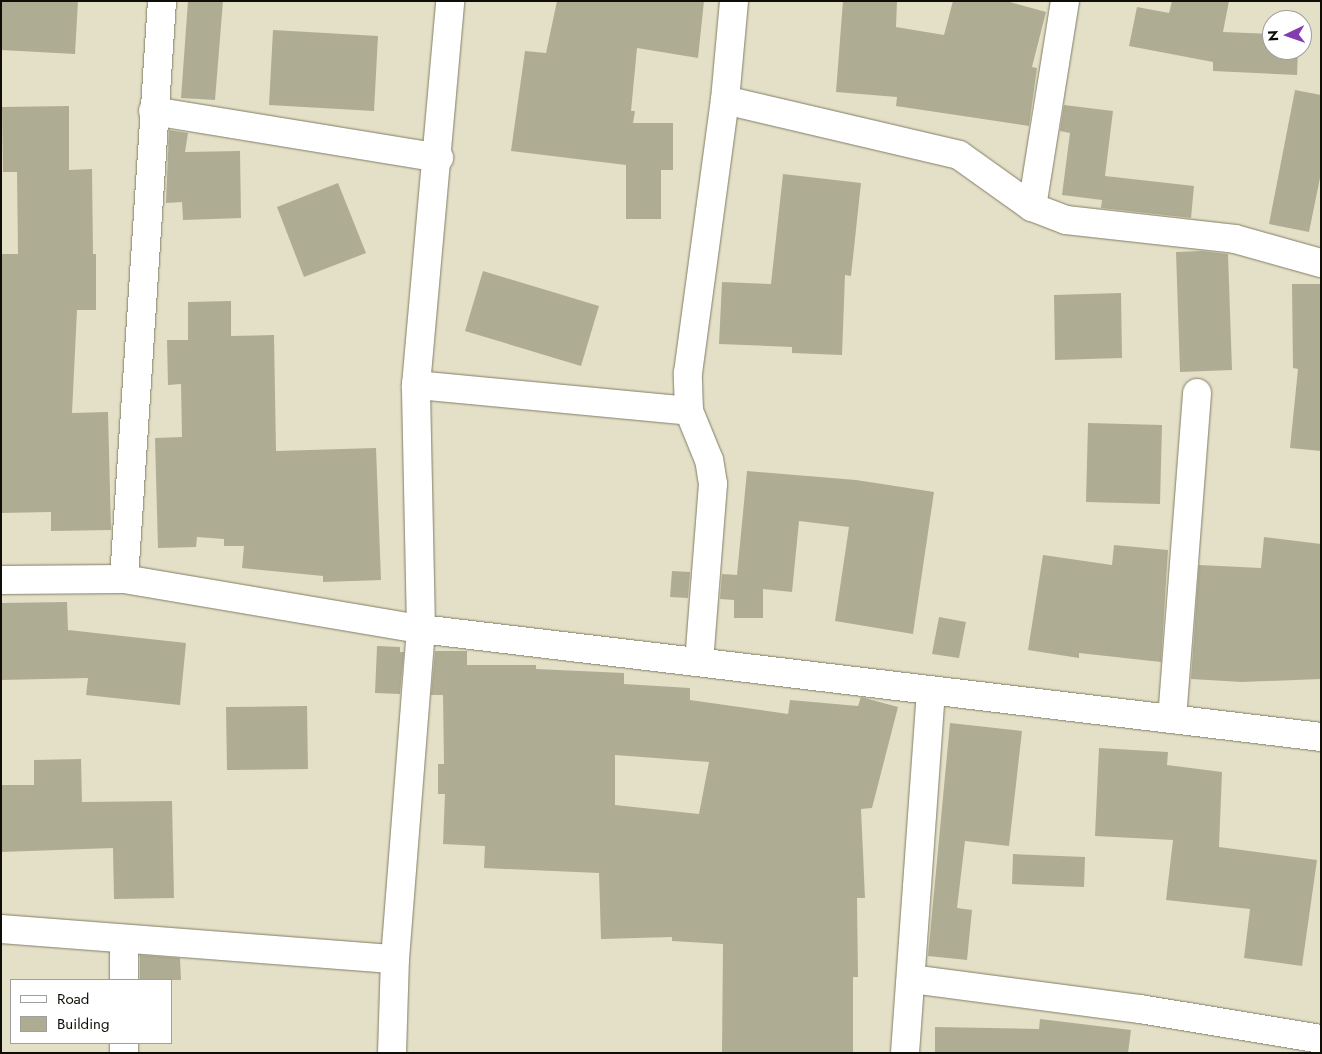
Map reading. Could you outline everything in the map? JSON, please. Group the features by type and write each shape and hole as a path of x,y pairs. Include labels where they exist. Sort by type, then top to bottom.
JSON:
{"street":[{"path":"124,580 153,111 162,1"},
{"path":"392,1053 395,959 421,629 416,385 439,158 450,1"},
{"path":"699,662 713,484 709,460 689,411 688,373 725,100 734,1"},
{"path":"1032,207 1065,1"},
{"path":"725,100 960,154 1032,207 1066,220 1235,239 1321,263"},
{"path":"153,111 439,158"},
{"path":"416,385 689,411"},
{"path":"1172,719 1197,394"},
{"path":"1,580 124,580 421,629 1321,737"},
{"path":"905,1053 932,691"},
{"path":"1,929 124,940 395,959"},
{"path":"124,940 124,979"},
{"path":"911,979 1140,1009 1321,1039"}],"building":[{"path":"1,1 78,1 75,54 1,50"},
{"path":"188,1 223,1 215,100 181,98"},
{"path":"557,1 704,1 698,58 637,48 631,111 635,111 633,123 673,123 673,170 661,170 661,219 626,219 626,165 511,151 525,51 546,53"},
{"path":"843,1 897,1 896,27 944,35 953,1 1006,1 1046,12 1032,67 1037,68 1029,126 896,106 897,97 836,92"},
{"path":"1172,1 1229,1 1223,32 1262,34 1262,60 1298,60 1297,75 1213,71 1213,62 1129,46 1137,7 1169,13"},
{"path":"273,30 378,36 374,111 269,105"},
{"path":"1295,90 1321,95 1321,173 1309,232 1269,224"},
{"path":"1064,105 1113,111 1105,176 1194,186 1191,218 1101,208 1102,200 1062,195 1070,133 1060,131"},
{"path":"69,106 69,170 92,169 93,254 96,254 96,310 77,310 72,413 108,412 111,530 51,531 51,512 1,513 1,254 18,254 17,172 3,172 2,107"},
{"path":"169,130 188,133 185,152 240,151 241,218 183,220 182,202 166,203"},
{"path":"783,174 861,183 851,276 845,275 842,355 792,353 792,347 719,344 722,282 771,284"},
{"path":"338,183 366,253 304,277 277,207"},
{"path":"1202,251 1228,254 1232,370 1180,372 1176,252"},
{"path":"483,271 599,306 581,366 465,331"},
{"path":"1292,284 1321,284 1321,451 1290,448 1298,369 1293,368"},
{"path":"1121,293 1122,358 1055,360 1054,295"},
{"path":"231,301 231,336 274,335 276,451 376,448 381,580 323,582 323,576 242,568 244,546 224,546 224,539 197,537 196,547 158,548 155,438 182,437 181,384 168,385 167,340 188,340 188,302"},
{"path":"1088,423 1162,425 1160,504 1086,502"},
{"path":"747,471 856,480 934,492 913,634 835,621 849,527 799,521 792,592 763,589 763,618 734,618 734,600 720,599 722,574 737,575"},
{"path":"1264,537 1321,544 1321,679 1242,682 1191,679 1199,565 1261,568"},
{"path":"1114,545 1168,550 1161,662 1079,653 1079,658 1028,650 1043,555 1112,565"},
{"path":"672,571 690,572 688,598 670,597"},
{"path":"67,602 68,630 186,643 180,705 86,695 88,678 1,680 1,603"},
{"path":"939,617 966,622 959,658 932,654"},
{"path":"377,646 400,647 400,652 404,652 400,694 375,693"},
{"path":"435,651 467,651 467,665 536,665 536,669 624,673 624,684 690,688 690,700 788,714 790,700 858,706 861,697 898,707 872,808 861,809 865,898 857,898 858,977 853,977 853,1053 722,1053 723,944 672,941 672,937 601,939 599,873 484,868 485,846 443,844 445,794 438,794 438,764 444,764 443,695 431,695","holes":["615,755 709,762 699,814 615,805"]},
{"path":"307,706 308,769 227,770 226,707"},
{"path":"950,723 1022,731 1009,846 965,841 957,908 972,910 967,960 928,956"},
{"path":"1099,748 1168,752 1167,765 1222,772 1219,847 1317,860 1302,966 1244,958 1250,909 1166,900 1173,840 1095,836"},
{"path":"81,759 82,802 172,801 174,898 114,899 113,848 1,852 1,785 34,785 34,760"},
{"path":"1013,854 1085,857 1084,887 1012,884"},
{"path":"140,955 180,958 181,980 140,979"},
{"path":"1040,1019 1131,1030 1128,1053 935,1053 935,1027 1039,1029"}]}
